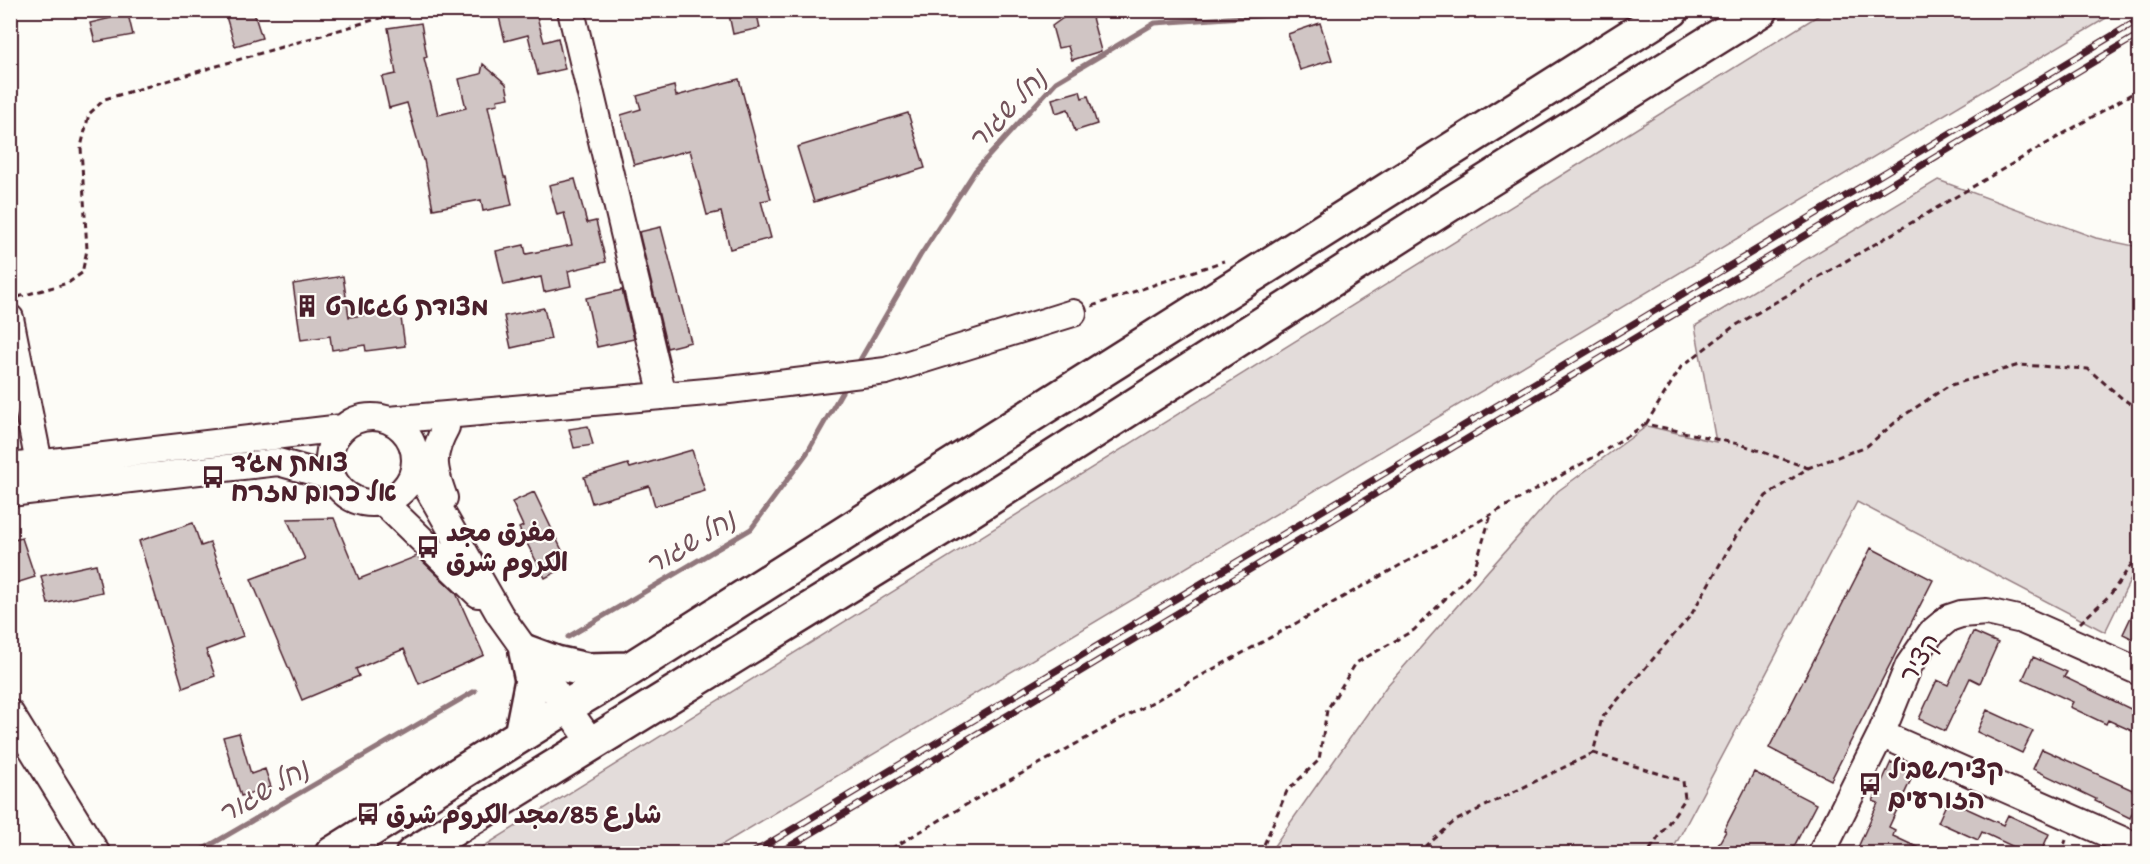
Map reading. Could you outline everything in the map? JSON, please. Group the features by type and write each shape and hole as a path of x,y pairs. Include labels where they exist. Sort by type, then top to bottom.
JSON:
{"highway":[{"path":"332,854 520,735 630,669 1672,10"},
{"path":"413,854 972,510 1450,204 1761,10"},
{"path":"526,652 556,663 586,670 630,669"},
{"path":"520,735 532,680 526,652"}],"street":[{"path":"573,10 572,15 663,396"},
{"path":"471,413 446,427 414,456 414,473 407,486 396,496 383,502 368,503 354,500 342,492 332,477 328,466 333,439 342,428 354,420 368,416 389,420 471,413 729,390 886,371 1073,312"},
{"path":"10,318 39,464"},
{"path":"389,420 406,432 414,456 500,615 592,743"},
{"path":"446,427 436,444 435,472 464,552"},
{"path":"10,467 342,428"},
{"path":"10,493 278,462 332,477"},
{"path":"383,502 500,615"},
{"name":"קציר","path":"1821,854 1881,734 1916,653 1931,633 1949,618 1960,614 1987,612 2022,620 2139,672"},
{"path":"10,714 97,854"},
{"path":"1881,734 2139,848"}],"path":[{"path":"10,299 68,283 82,273 87,250 81,147 89,114 105,99 407,10"},
{"path":"882,854 988,792 1258,645 1596,456 1646,424 1681,367 1733,327 2139,88"},
{"path":"1073,312 1221,262 1231,256"},
{"path":"1593,753 1602,718 1691,615 1736,536 1766,496 1808,468 1867,446 1903,416 1948,386 2019,365 2088,369 2139,410"},
{"path":"1646,424 1743,446 1808,468"},
{"path":"1260,854 1287,791 1319,760 1327,710 1356,663 1414,630 1474,570 1492,514"},
{"path":"2062,638 2110,595 2139,552"},
{"path":"1417,854 1455,821 1593,753 1683,781 1685,799 1647,854"}],"shaded area":[{"path":"1827,10 2118,11 708,853 473,853"},
{"path":"1938,180 2096,238 2139,247 2139,562 2105,632 1857,502 1671,853 1269,853 1386,687 1558,491 1647,426 1716,442 1695,326"}],"building":[{"path":"108,10 127,10 133,35 95,42 90,23 111,18"},
{"path":"224,10 253,10 262,38 235,46"},
{"path":"505,10 535,10 544,42 558,38 565,69 538,75 528,35 505,41 498,13"},
{"path":"728,10 756,10 760,28 733,34"},
{"path":"1074,10 1090,10 1101,51 1072,60 1068,46 1058,48 1052,26"},
{"path":"421,23 427,57 424,58 438,115 466,108 459,79 481,74 483,64 506,84 509,98 497,100 498,104 488,106 512,205 483,211 481,200 433,209 424,160 407,103 389,108 382,77 396,74 388,28"},
{"path":"1320,23 1332,60 1300,70 1288,34"},
{"path":"739,79 771,199 761,201 771,238 730,249 721,212 707,215 690,150 634,165 621,115 641,109 637,96 674,86 676,96"},
{"path":"1080,91 1082,98 1088,96 1097,124 1075,131 1068,109 1056,113 1052,99"},
{"path":"908,113 925,168 814,202 797,147"},
{"path":"575,179 587,223 596,221 606,262 568,271 571,286 544,292 541,277 504,285 496,251 524,245 526,254 572,245 564,213 557,215 549,185"},
{"path":"661,227 691,342 667,348 639,232"},
{"path":"343,276 349,317 400,311 405,346 366,351 365,345 332,350 330,336 301,340 293,284"},
{"path":"622,290 634,339 597,347 586,298"},
{"path":"544,308 551,339 511,348 504,316"},
{"path":"588,426 593,445 574,448 569,429"},
{"path":"692,450 705,491 655,506 649,486 592,503 584,477 628,464 630,468"},
{"path":"534,492 569,565 545,578 519,528 523,526 512,502"},
{"path":"334,518 359,579 417,556 456,593 484,655 419,684 404,649 356,669 359,676 302,700 251,579 305,559 287,519"},
{"path":"193,523 201,546 210,543 243,636 206,650 215,676 183,688 139,541"},
{"path":"22,538 35,577 10,585 10,541"},
{"path":"1871,548 1933,580 1831,780 1769,748"},
{"path":"96,564 102,592 48,604 41,576"},
{"path":"2139,600 2139,642 2123,634"},
{"path":"1973,632 1998,643 1980,683 1970,678 1945,731 1919,719 1937,680 1948,685"},
{"path":"2033,657 2067,672 2064,677 2139,713 2139,734 2108,720 2106,724 2070,707 2073,702 2023,679"},
{"path":"1987,710 2033,731 2022,753 1977,732"},
{"path":"239,733 251,774 265,769 271,787 241,796 223,737"},
{"path":"2042,749 2139,793 2130,818 2033,769"},
{"path":"1891,762 1914,773 1889,827 1895,830 1893,836 1932,854 1855,854 1878,803 1873,801"},
{"path":"1754,772 1816,804 1790,854 1713,854 1726,831 1724,830"},
{"path":"1948,800 2003,825 2008,815 2049,834 2040,854 2029,854 1982,832 1978,840 1938,822"}],"waterway":[{"name":"נחל שגור","path":"860,360 920,256 975,171 1056,82 1155,23 1346,10"},
{"name":"נחל שגור","path":"568,637 751,529 807,453 843,390"},
{"name":"נחל שגור","path":"195,854 475,691"}],"railway":[{"path":"751,854 2140,19"},
{"path":"777,854 2140,34"}],"place":[{"name":"מצודת טגארט","path":"307,306"},
{"name":"צומת מג׳ד אל כרום מזרח","path":"213,477"},
{"name":"مفرق مجد الكروم شرق","path":"428,547"},
{"name":"קציר/שביל הזורעים","path":"1870,784"},
{"name":"شارع 85/مجد الكروم شرق","path":"368,814"}]}
